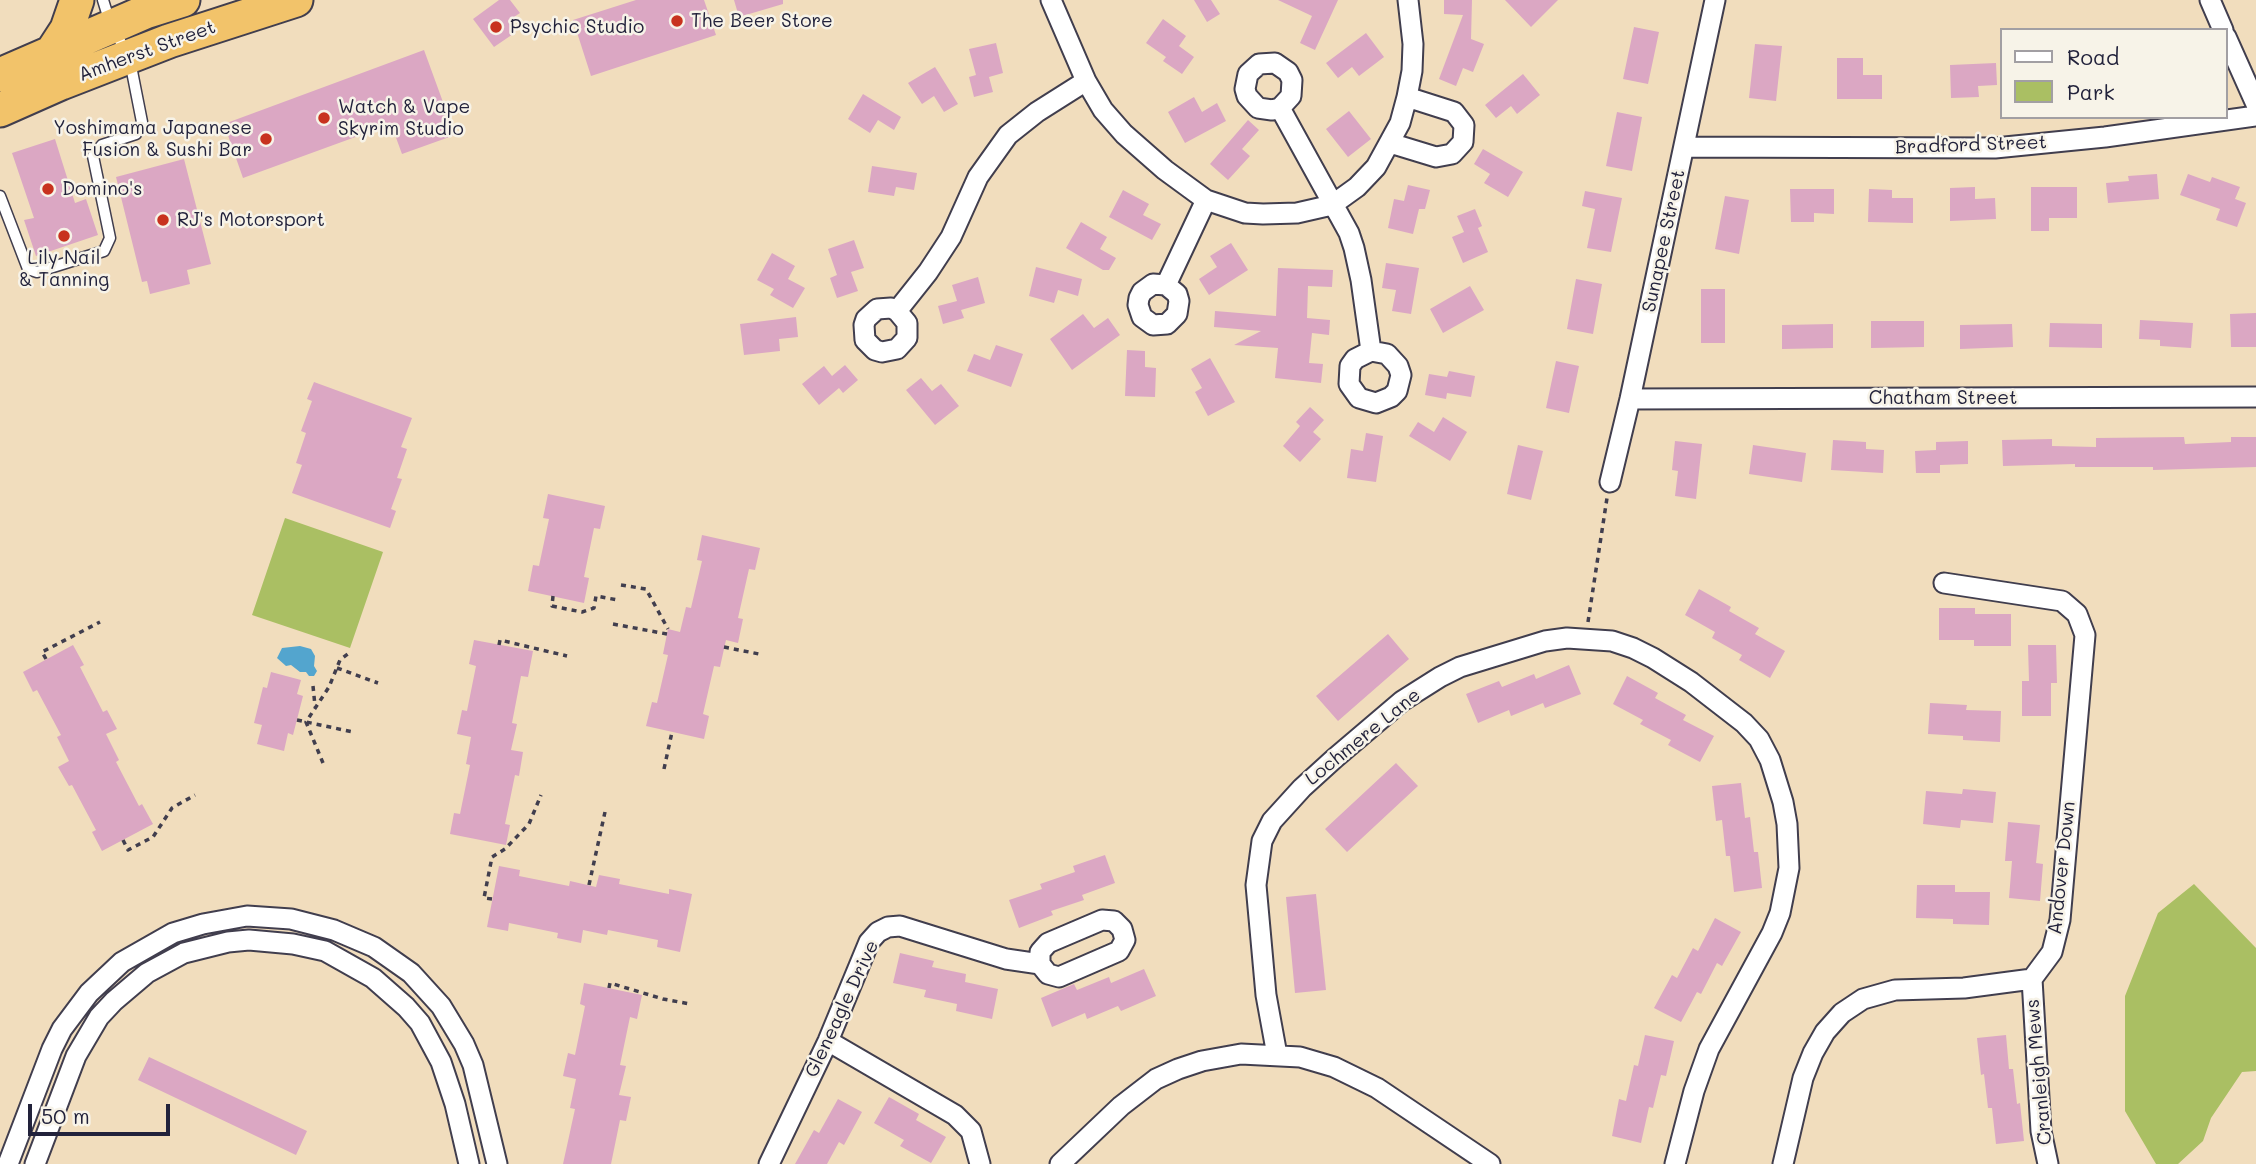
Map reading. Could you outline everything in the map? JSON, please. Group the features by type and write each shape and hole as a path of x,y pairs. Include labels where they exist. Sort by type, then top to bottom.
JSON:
{"highway":[{"path":"52,52 67,29 76,0"},
{"name":"Amherst Street","path":"0,75 183,0"},
{"name":"Amherst Street","path":"129,23 169,41 296,0"},
{"name":"Amherst Street","path":"0,110 61,83 129,23"}],"street":[{"path":"1051,0 1086,81 1103,110 1124,134 1206,200 1245,213 1263,214 1297,213 1332,205 1357,187 1376,167 1399,123 1412,71 1413,44 1408,0"},
{"name":"Sunapee Street","path":"1610,482 1715,0"},
{"path":"2210,0 2222,28"},
{"path":"2228,41 2256,104"},
{"path":"897,311 940,256 978,177 1008,135 1037,112 1086,81"},
{"path":"1390,143 1436,157 1452,154 1463,142 1464,125 1454,112 1407,97"},
{"path":"1280,107 1349,233 1362,280 1371,351"},
{"name":"Bradford Street","path":"1684,147 1995,148 2105,137 2256,116"},
{"path":"1166,285 1206,200"},
{"name":"Chatham Street","path":"1630,399 2256,397"},
{"name":"Andover Down","path":"1944,583 2062,601 2077,614 2085,635 2060,920 2052,952 2032,979"},
{"name":"Lochmere Lane","path":"1278,1055 1266,995 1256,885 1262,841 1272,821 1302,788 1335,758 1402,701 1440,677 1460,667 1524,647 1567,638 1612,641 1653,658 1691,682 1744,723 1759,739 1770,760 1787,824 1789,869 1780,913 1772,933 1709,1049 1694,1091 1675,1164"},
{"path":"8,1164 52,1049 62,1029 89,993 122,962 173,933 247,916 291,919 334,930 374,947 411,973 441,1006 464,1044 472,1065 497,1164"},
{"name":"Gleneagle Drive","path":"769,1164 828,1041 869,942 878,932 888,927 900,926 1006,959 1040,964"},
{"path":"35,1164 76,1056 99,1017 114,1001 147,973 184,953 207,946 249,940 293,944 325,951 373,978 406,1007 420,1023 441,1062 455,1104 469,1164"},
{"path":"1783,1164 1804,1078 1813,1053 1825,1032 1842,1013 1863,999 1895,990 1964,988 2032,979"},
{"name":"Cranleigh Mews","path":"2032,979 2041,1131 2048,1164"},
{"path":"828,1041 955,1115 971,1131 980,1164"},
{"path":"1060,1164 1121,1106 1156,1079 1178,1069 1223,1056 1241,1054 1300,1057 1334,1067 1377,1088 1490,1164"}],"lane":[{"path":"0,196 29,269 37,272 104,251 110,238 93,156 102,145 136,134 142,122 129,23"}],"path":[{"path":"1586,638 1610,482"},
{"path":"613,624 668,632 646,589 621,585"},
{"path":"553,596 552,606 582,612 594,608 596,596 618,600"},
{"path":"46,659 42,652 100,622"},
{"path":"499,645 500,640 568,656"},
{"path":"724,647 759,654"},
{"path":"306,722 329,687 340,660 349,653"},
{"path":"337,668 378,683"},
{"path":"313,686 315,708"},
{"path":"297,720 353,732"},
{"path":"306,722 323,763"},
{"path":"664,769 672,732"},
{"path":"124,840 128,850 153,836 172,808 195,795"},
{"path":"492,899 484,898 492,857 505,849 529,824 541,795"},
{"path":"589,886 605,812"},
{"path":"609,988 610,983 663,999 690,1003"}],"green space":[{"path":"285,518 383,552 350,648 252,615"},
{"path":"2194,884 2256,948 2256,1071 2242,1072 2211,1118 2203,1141 2178,1164 2156,1164 2125,1111 2125,996 2158,913"}],"water":[{"path":"300,646 311,649 315,656 314,666 317,671 314,676 300,672 291,665 286,666 277,658 282,648"}],"building":[{"name":"Psychic Studio","path":"499,0 510,0 520,13 508,21 516,32 494,47 473,19"},
{"path":"636,0 704,0 716,35 591,76 573,20"},
{"path":"734,0 783,0 783,4 739,17"},
{"path":"1194,0 1211,0 1220,14 1207,22"},
{"path":"1278,0 1338,0 1315,50 1300,43 1312,16"},
{"path":"1444,0 1472,0 1471,39 1484,44 1473,72 1463,68 1456,86 1439,79 1463,15 1444,14"},
{"path":"1505,0 1558,0 1531,27"},
{"path":"1163,19 1186,36 1179,46 1194,57 1182,74 1163,61 1166,57 1146,43"},
{"path":"1634,27 1659,32 1648,84 1623,79"},
{"path":"1366,33 1384,57 1359,76 1352,67 1338,78 1326,63"},
{"path":"996,43 1003,73 989,77 993,92 974,97 969,77 976,75 969,49"},
{"path":"1755,44 1782,46 1776,101 1749,98"},
{"path":"424,50 455,135 402,154 391,124 243,178 224,124"},
{"path":"1837,58 1863,58 1863,75 1882,75 1882,99 1837,99"},
{"path":"1996,63 1997,85 1978,86 1979,97 1951,98 1950,65"},
{"path":"935,67 958,104 944,112 934,96 922,104 908,83"},
{"path":"1523,74 1540,95 1517,114 1511,106 1496,118 1485,105"},
{"path":"863,94 901,117 894,130 878,120 870,133 848,119"},
{"path":"1194,97 1202,112 1217,103 1226,121 1185,143 1168,112"},
{"path":"1349,111 1371,139 1348,157 1326,129"},
{"path":"1617,112 1642,117 1632,171 1606,166"},
{"path":"1248,120 1259,130 1242,149 1250,156 1228,180 1210,164"},
{"path":"55,139 75,203 86,199 98,235 36,256 24,220 34,218 12,153"},
{"path":"1483,149 1523,172 1508,197 1484,183 1490,174 1474,164"},
{"name":"RJ's Motorsport","path":"184,159 211,264 187,270 190,284 150,294 147,281 142,282 116,177"},
{"path":"872,166 917,173 914,190 896,187 894,196 868,192"},
{"path":"2157,174 2159,199 2108,203 2106,183 2129,181 2128,176"},
{"path":"2188,174 2210,182 2212,177 2240,187 2235,199 2246,203 2237,227 2216,220 2220,209 2180,195"},
{"path":"1408,185 1430,190 1425,209 1419,209 1413,234 1388,228 1394,199 1404,201"},
{"path":"1975,187 1975,199 1995,198 1996,219 1950,221 1950,188"},
{"path":"2031,187 2077,187 2077,218 2049,218 2049,231 2031,231"},
{"path":"1790,189 1834,189 1834,214 1814,213 1814,222 1791,222"},
{"path":"1869,189 1892,190 1892,198 1913,198 1913,223 1868,222"},
{"path":"1123,190 1149,204 1143,215 1161,224 1152,240 1109,217"},
{"path":"1585,191 1622,198 1611,252 1587,248 1595,209 1582,206"},
{"path":"1725,196 1749,200 1739,254 1715,249"},
{"path":"1475,209 1482,226 1478,228 1488,252 1463,263 1452,237 1464,232 1457,216"},
{"path":"1081,222 1107,237 1100,249 1116,258 1109,270 1103,270 1066,248"},
{"path":"854,240 864,268 851,272 858,291 837,298 830,278 837,275 828,249"},
{"path":"1231,243 1248,270 1209,295 1199,279 1217,267 1210,256"},
{"path":"772,253 795,266 788,279 805,288 793,308 770,295 774,289 757,280"},
{"path":"1386,263 1419,268 1411,314 1392,311 1396,290 1382,288"},
{"path":"1036,267 1082,279 1078,296 1058,290 1054,303 1029,296"},
{"path":"1278,268 1333,270 1332,287 1308,286 1307,318 1330,320 1329,335 1312,333 1309,363 1323,364 1321,383 1275,378 1278,348 1234,345 1261,331 1214,327 1215,311 1276,316"},
{"path":"978,277 985,303 961,310 964,318 943,324 938,306 957,301 952,285"},
{"path":"1576,279 1602,284 1593,334 1567,329"},
{"path":"1470,286 1484,310 1443,333 1430,309"},
{"path":"1701,289 1725,289 1725,343 1701,343"},
{"path":"2256,313 2256,347 2231,347 2230,314"},
{"path":"1083,314 1094,328 1108,318 1120,335 1072,370 1050,339"},
{"path":"796,317 798,337 779,339 780,351 744,355 740,324"},
{"path":"2140,320 2193,323 2191,348 2160,346 2160,340 2139,339"},
{"path":"1871,321 1924,321 1924,347 1871,348"},
{"path":"2050,323 2102,324 2102,348 2049,347"},
{"path":"1833,324 1833,348 1782,349 1782,325"},
{"path":"2012,324 2013,347 1960,349 1960,325"},
{"path":"996,345 1023,354 1011,387 967,371 974,354 990,360"},
{"path":"1127,350 1145,351 1145,367 1156,368 1155,397 1125,396"},
{"path":"1210,358 1235,402 1208,416 1195,392 1202,388 1191,369"},
{"path":"1556,361 1579,366 1569,413 1546,408"},
{"path":"845,365 858,380 843,393 839,388 819,405 802,384 824,366 832,376"},
{"path":"1449,371 1475,376 1471,397 1447,393 1446,399 1425,395 1429,374 1447,377"},
{"path":"921,378 932,391 941,384 959,406 935,425 906,390"},
{"path":"314,382 412,418 401,447 407,449 397,478 402,479 391,509 396,511 390,528 292,493 302,465 296,463 306,433 301,431 312,401 307,399"},
{"path":"1310,407 1324,420 1313,432 1321,439 1300,462 1283,446 1300,426 1296,422"},
{"path":"1443,417 1467,432 1450,461 1409,436 1418,422 1434,432"},
{"path":"1366,433 1383,436 1376,482 1347,478 1351,449 1363,451"},
{"path":"2184,437 2185,444 2231,442 2231,437 2256,437 2256,467 2153,470 2153,467 2075,467 2075,464 2003,466 2002,440 2052,439 2052,446 2096,447 2096,438"},
{"path":"1833,440 1866,442 1866,449 1884,450 1883,473 1831,470"},
{"path":"1675,441 1702,444 1696,499 1675,496 1678,471 1672,470"},
{"path":"1968,441 1968,464 1940,465 1940,473 1916,473 1915,451 1936,450 1936,442"},
{"path":"1518,445 1543,451 1531,500 1507,494"},
{"path":"1753,445 1806,453 1802,482 1749,474"},
{"path":"548,494 605,506 600,529 594,528 584,577 589,578 584,603 528,591 533,565 539,566 549,519 543,518"},
{"path":"702,535 760,548 755,570 749,569 738,618 743,619 738,643 726,640 720,667 714,666 703,714 709,716 704,739 646,726 652,702 657,703 668,655 663,654 668,629 680,632 686,607 691,608 702,561 697,560"},
{"path":"1699,589 1731,607 1729,611 1759,628 1755,634 1785,651 1770,678 1739,660 1742,655 1712,638 1715,632 1685,615"},
{"path":"1939,608 1975,608 1975,614 2011,614 2011,646 1974,646 1974,640 1939,640"},
{"path":"1388,634 1409,659 1338,721 1316,696"},
{"path":"474,640 533,651 528,677 521,676 512,723 517,724 511,750 523,752 519,776 515,775 505,824 510,825 506,845 450,834 454,813 460,814 470,765 466,764 471,737 457,734 462,710 467,711 476,666 469,664"},
{"path":"73,645 84,665 80,667 103,712 107,710 117,729 106,734 119,760 116,762 139,806 142,804 153,824 102,851 92,832 96,830 72,785 69,786 58,767 69,761 57,737 61,735 37,690 33,692 23,672"},
{"path":"2028,645 2056,645 2057,683 2051,683 2051,716 2022,716 2022,681 2029,681"},
{"path":"1569,665 1581,694 1545,708 1543,703 1511,716 1509,710 1478,723 1466,694 1499,681 1502,687 1534,674 1536,679"},
{"path":"271,672 301,680 297,694 303,696 293,735 288,733 284,751 257,744 262,725 254,723 263,687 267,688"},
{"path":"1627,676 1658,693 1655,698 1686,715 1683,720 1714,736 1700,762 1668,745 1671,740 1640,724 1643,720 1613,704"},
{"path":"1930,703 1967,705 1966,710 2001,711 2000,742 1928,734"},
{"path":"1396,763 1418,786 1347,852 1325,829"},
{"path":"1741,783 1745,818 1750,817 1754,852 1758,852 1762,888 1734,892 1730,856 1726,856 1722,820 1716,821 1712,786"},
{"path":"1963,789 1996,792 1993,823 1961,820 1960,828 1923,824 1926,791 1962,794"},
{"path":"2008,822 2040,825 2036,863 2043,864 2040,901 2009,898 2012,861 2005,861"},
{"path":"1105,855 1115,883 1082,895 1084,900 1051,911 1053,915 1019,928 1009,900 1042,889 1040,884 1075,872 1073,866"},
{"path":"499,866 520,870 519,876 569,886 570,881 596,887 599,875 620,879 619,884 669,894 669,889 692,894 680,952 657,947 658,940 608,930 607,935 583,930 581,943 557,938 558,933 509,923 508,931 487,927"},
{"path":"1917,885 1955,885 1955,892 1990,892 1989,925 1953,924 1953,919 1916,918"},
{"path":"1316,894 1326,990 1295,993 1286,897"},
{"path":"1715,918 1741,932 1722,966 1717,963 1701,994 1697,992 1681,1022 1654,1008 1672,975 1677,978 1693,948 1698,951"},
{"path":"900,953 934,961 932,967 966,974 965,982 998,989 992,1019 956,1011 957,1004 924,997 926,990 893,983"},
{"path":"1144,969 1156,996 1121,1011 1118,1006 1087,1019 1085,1013 1052,1027 1041,998 1074,984 1077,990 1109,977 1111,983"},
{"path":"584,983 642,995 637,1019 630,1017 620,1065 626,1066 619,1095 631,1097 626,1121 620,1120 611,1164 563,1164 575,1109 570,1108 576,1079 563,1076 568,1053 575,1055 585,1006 580,1004"},
{"path":"1645,1035 1674,1041 1666,1076 1661,1075 1653,1108 1649,1107 1641,1143 1612,1136 1619,1099 1626,1101 1634,1065 1638,1066"},
{"path":"2006,1035 2009,1069 2013,1069 2024,1141 1996,1144 1992,1108 1988,1108 1984,1074 1981,1075 1977,1038"},
{"path":"149,1057 307,1131 296,1155 138,1080"},
{"path":"889,1097 919,1114 916,1120 946,1137 931,1163 900,1146 904,1140 874,1123"},
{"path":"838,1099 862,1112 844,1145 839,1142 827,1164 795,1164 814,1130 819,1133"}],"place":[{"name":"The Beer Store","path":"677,21"},
{"name":"Psychic Studio","path":"496,27"},
{"name":"Watch & Vape Skyrim Studio","path":"324,118"},
{"name":"Yoshimama Japanese Fusion & Sushi Bar","path":"266,139"},
{"name":"Domino's","path":"48,189"},
{"name":"RJ's Motorsport","path":"163,220"},
{"name":"Lily Nail & Tanning","path":"64,236"}]}
